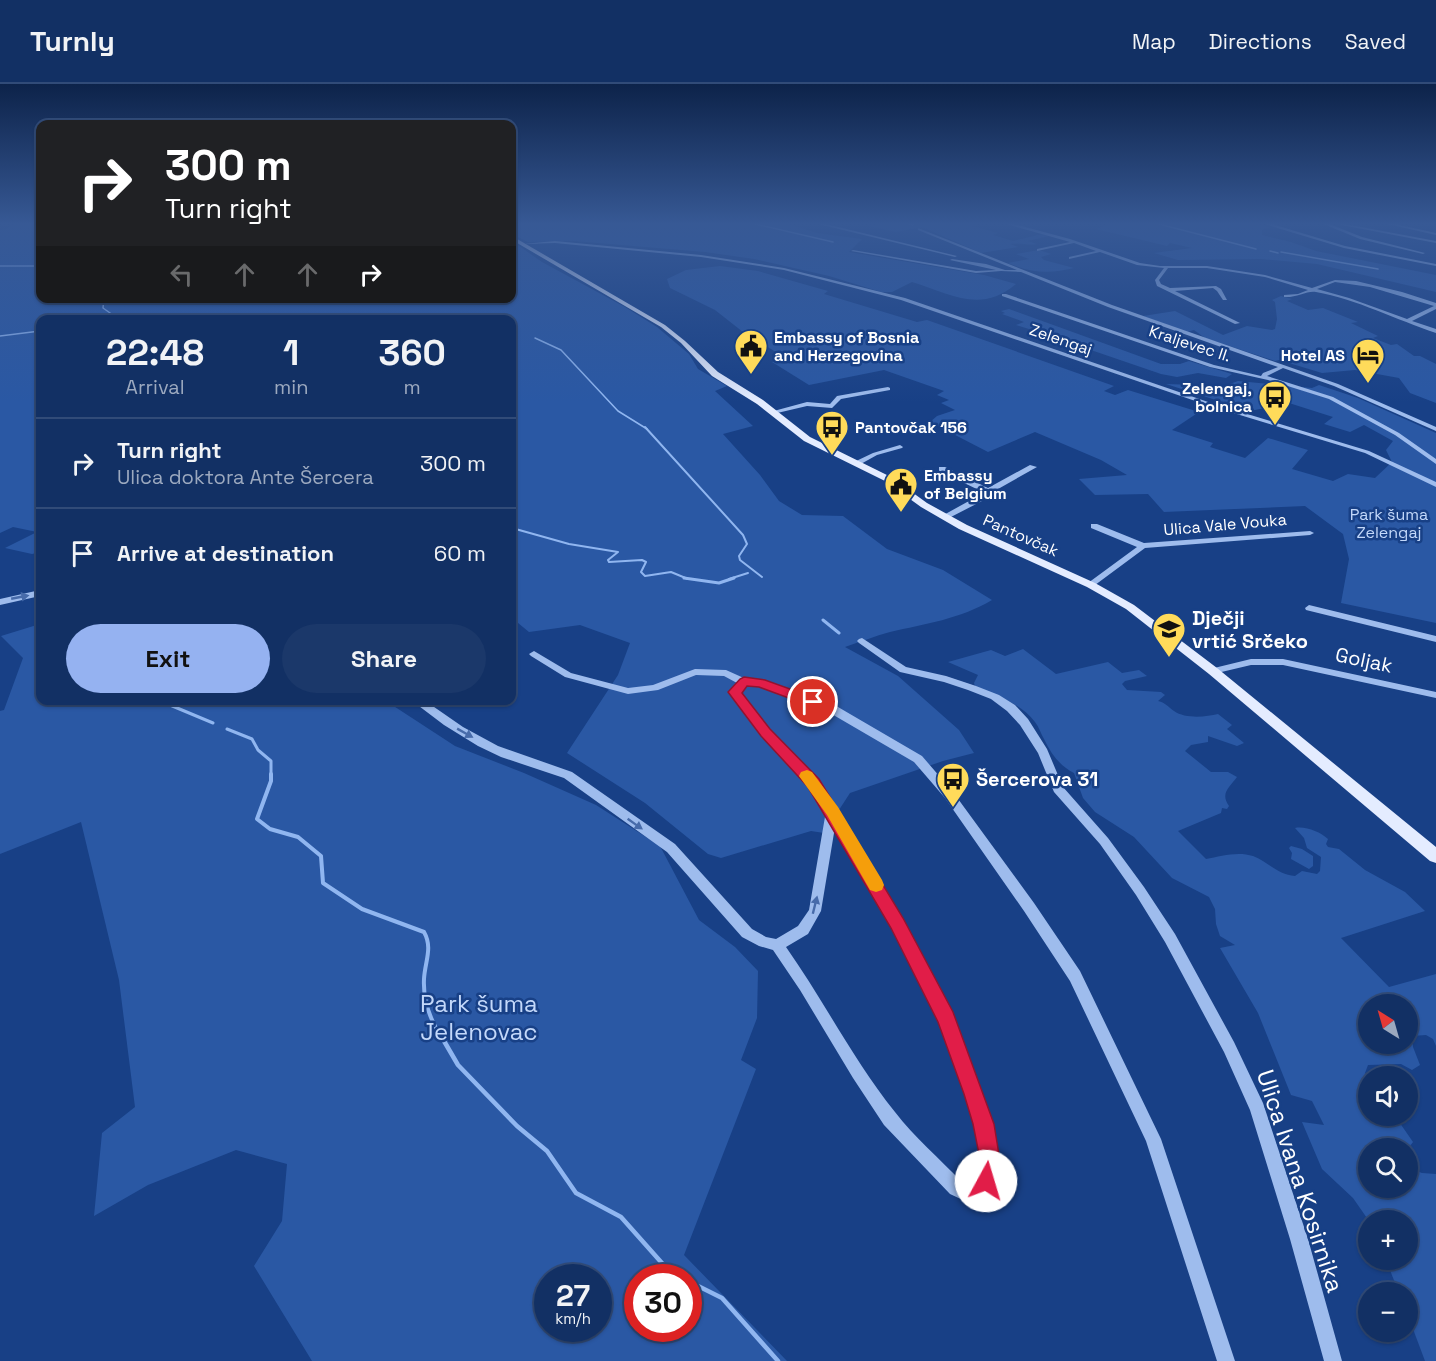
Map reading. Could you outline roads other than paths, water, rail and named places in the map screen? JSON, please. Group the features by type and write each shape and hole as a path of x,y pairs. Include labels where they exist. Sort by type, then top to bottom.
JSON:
{"main road":[{"name":"Pantovčak","path":"590,283 663,326 683,342 715,374 752,396 807,439 888,479 944,517 1091,585 1155,625 1436,856"}],"street":[{"name":"Zelengaj","path":"836,283 903,299 1209,404 1367,452 1436,486"},
{"path":"1053,283 1118,309 1348,390 1436,429"},
{"path":"1158,283 1167,290 1237,322"},
{"path":"1291,283 1316,289 1436,331"},
{"path":"1286,296 1316,289 1329,283"},
{"path":"1352,283 1436,306"},
{"path":"1167,290 1214,287 1220,290 1225,299"},
{"name":"Kraljevec II.","path":"1004,295 1212,366 1266,378"},
{"path":"1407,321 1436,306"},
{"path":"1284,366 1265,374 1266,378 1331,398 1397,434 1436,462"},
{"path":"1275,370 1348,390"},
{"path":"773,412 807,404 832,406 840,397 888,389"},
{"path":"856,464 875,454 900,447"},
{"path":"944,517 1033,467"},
{"path":"942,469 988,491"},
{"name":"Ulica Vale Vouka","path":"1094,526 1143,546 1310,533"},
{"name":"Ulica Vale Vouka","path":"1091,585 1143,546"},
{"path":"0,602 36,594"},
{"path":"1309,608 1436,639"},
{"name":"Ulica Ivana Kosirnika","path":"862,641 903,670 946,679 972,688 995,697 1011,708 1024,722 1043,752 1058,789 1104,840 1140,891 1170,938 1229,1047 1257,1109 1299,1239 1333,1361"},
{"path":"534,654 568,675 628,691 654,688 695,672 726,673 744,682 760,683 834,710 918,759 949,795 1075,976 1154,1139 1226,1361"},
{"name":"Goljak","path":"1213,671 1251,662 1283,662 1436,695"},
{"path":"423,705 450,724 504,754 553,768 568,775 671,848 747,933 764,942 777,945 890,1119 956,1188 965,1194 978,1194 984,1188 990,1167 990,1154 984,1124 946,1018 887,904 814,783 766,733 734,692 744,682"},
{"path":"777,945 803,930 815,911 832,811"}],"waterway":[{"path":"104,303 103,308 113,315"},
{"path":"0,336 36,332"},
{"path":"535,338 561,350 618,411 647,429"},
{"path":"647,429 743,535 747,544 739,556 740,560 762,577"},
{"path":"516,529 569,544 618,552 608,560 609,562 642,560 646,562 641,572 645,576 671,572 686,578"},
{"path":"729,579 748,573"},
{"path":"686,578 719,583 734,578"},
{"path":"823,620 839,633"},
{"path":"170,705 213,723"},
{"path":"227,729 252,739 258,750 271,761 271,781 257,819 270,829 298,837 321,856 323,883 362,909 424,932 428,944 424,993 437,1030"},
{"path":"437,1029 458,1065 517,1126 547,1151 576,1193 621,1217 663,1264"},
{"path":"702,1288 722,1298 778,1361"}],"place":[{"name":"Embassy of Bosnia and Herzegovina","path":"751,375"},
{"name":"Hotel AS","path":"1368,384"},
{"name":"Zelengaj, bolnica","path":"1275,426"},
{"name":"Pantovčak 156","path":"832,456"},
{"name":"Embassy of Belgium","path":"901,513"},
{"name":"Dječji vrtić Srčeko","path":"1169,658"},
{"name":"Šercerova 31","path":"953,808"}],"park label":[{"name":"Park šuma Zelengaj","path":"1389,523"},
{"name":"Park šuma Jelenovac","path":"479,1018"}]}
